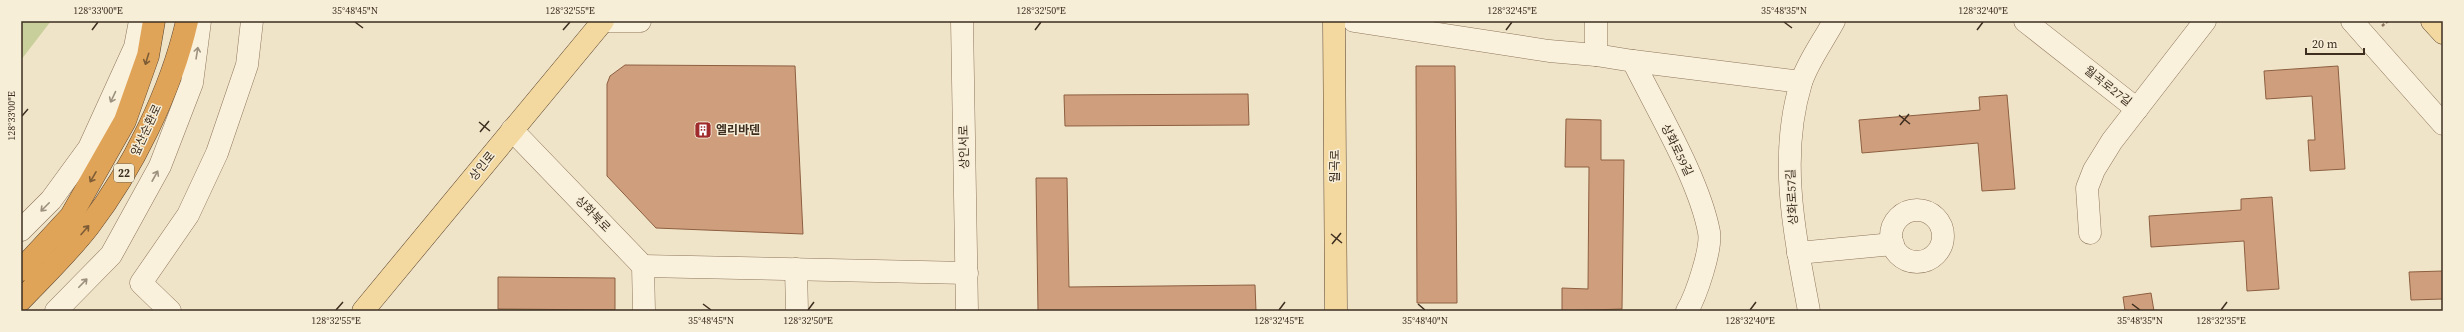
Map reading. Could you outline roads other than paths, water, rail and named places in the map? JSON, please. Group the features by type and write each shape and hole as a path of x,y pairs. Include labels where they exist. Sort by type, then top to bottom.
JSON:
{"highway":[{"name":"앞산순환로","path":"21,270 71,216 125,121 148,56 154,21"},
{"name":"앞산순환로","path":"21,300 89,226 131,162 162,95 187,21"}],"main road":[{"name":"상인로","path":"363,311 603,21"},
{"name":"월곡로","path":"1334,21 1336,311"}],"street":[{"path":"21,230 51,200 89,148 135,47 140,21"},
{"path":"56,311 111,255 160,166 192,83 200,21"},
{"path":"170,311 141,283 188,215 217,153 247,65 252,21"},
{"path":"603,21 640,21"},
{"name":"상인서로","path":"962,21 967,311"},
{"path":"1354,21 1549,51 1596,55 1801,82"},
{"path":"1596,21 1596,55"},
{"name":"상화로57길","path":"1809,311 1791,215 1789,177 1793,126 1801,82 1834,21"},
{"name":"월곡로27길","path":"2028,22 2137,109 2205,21"},
{"path":"2352,21 2443,124"},
{"name":"상화로59길","path":"1633,61 1692,182 1709,233 1700,283 1688,311"},
{"path":"2090,233 2087,188 2094,170 2137,109"},
{"name":"상화북로","path":"512,130 643,266"},
{"path":"1798,253 1893,244"},
{"path":"644,311 643,266 967,273"},
{"path":"796,269 797,311"}],"place":[{"name":"엘리바덴","path":"703,130"}]}
